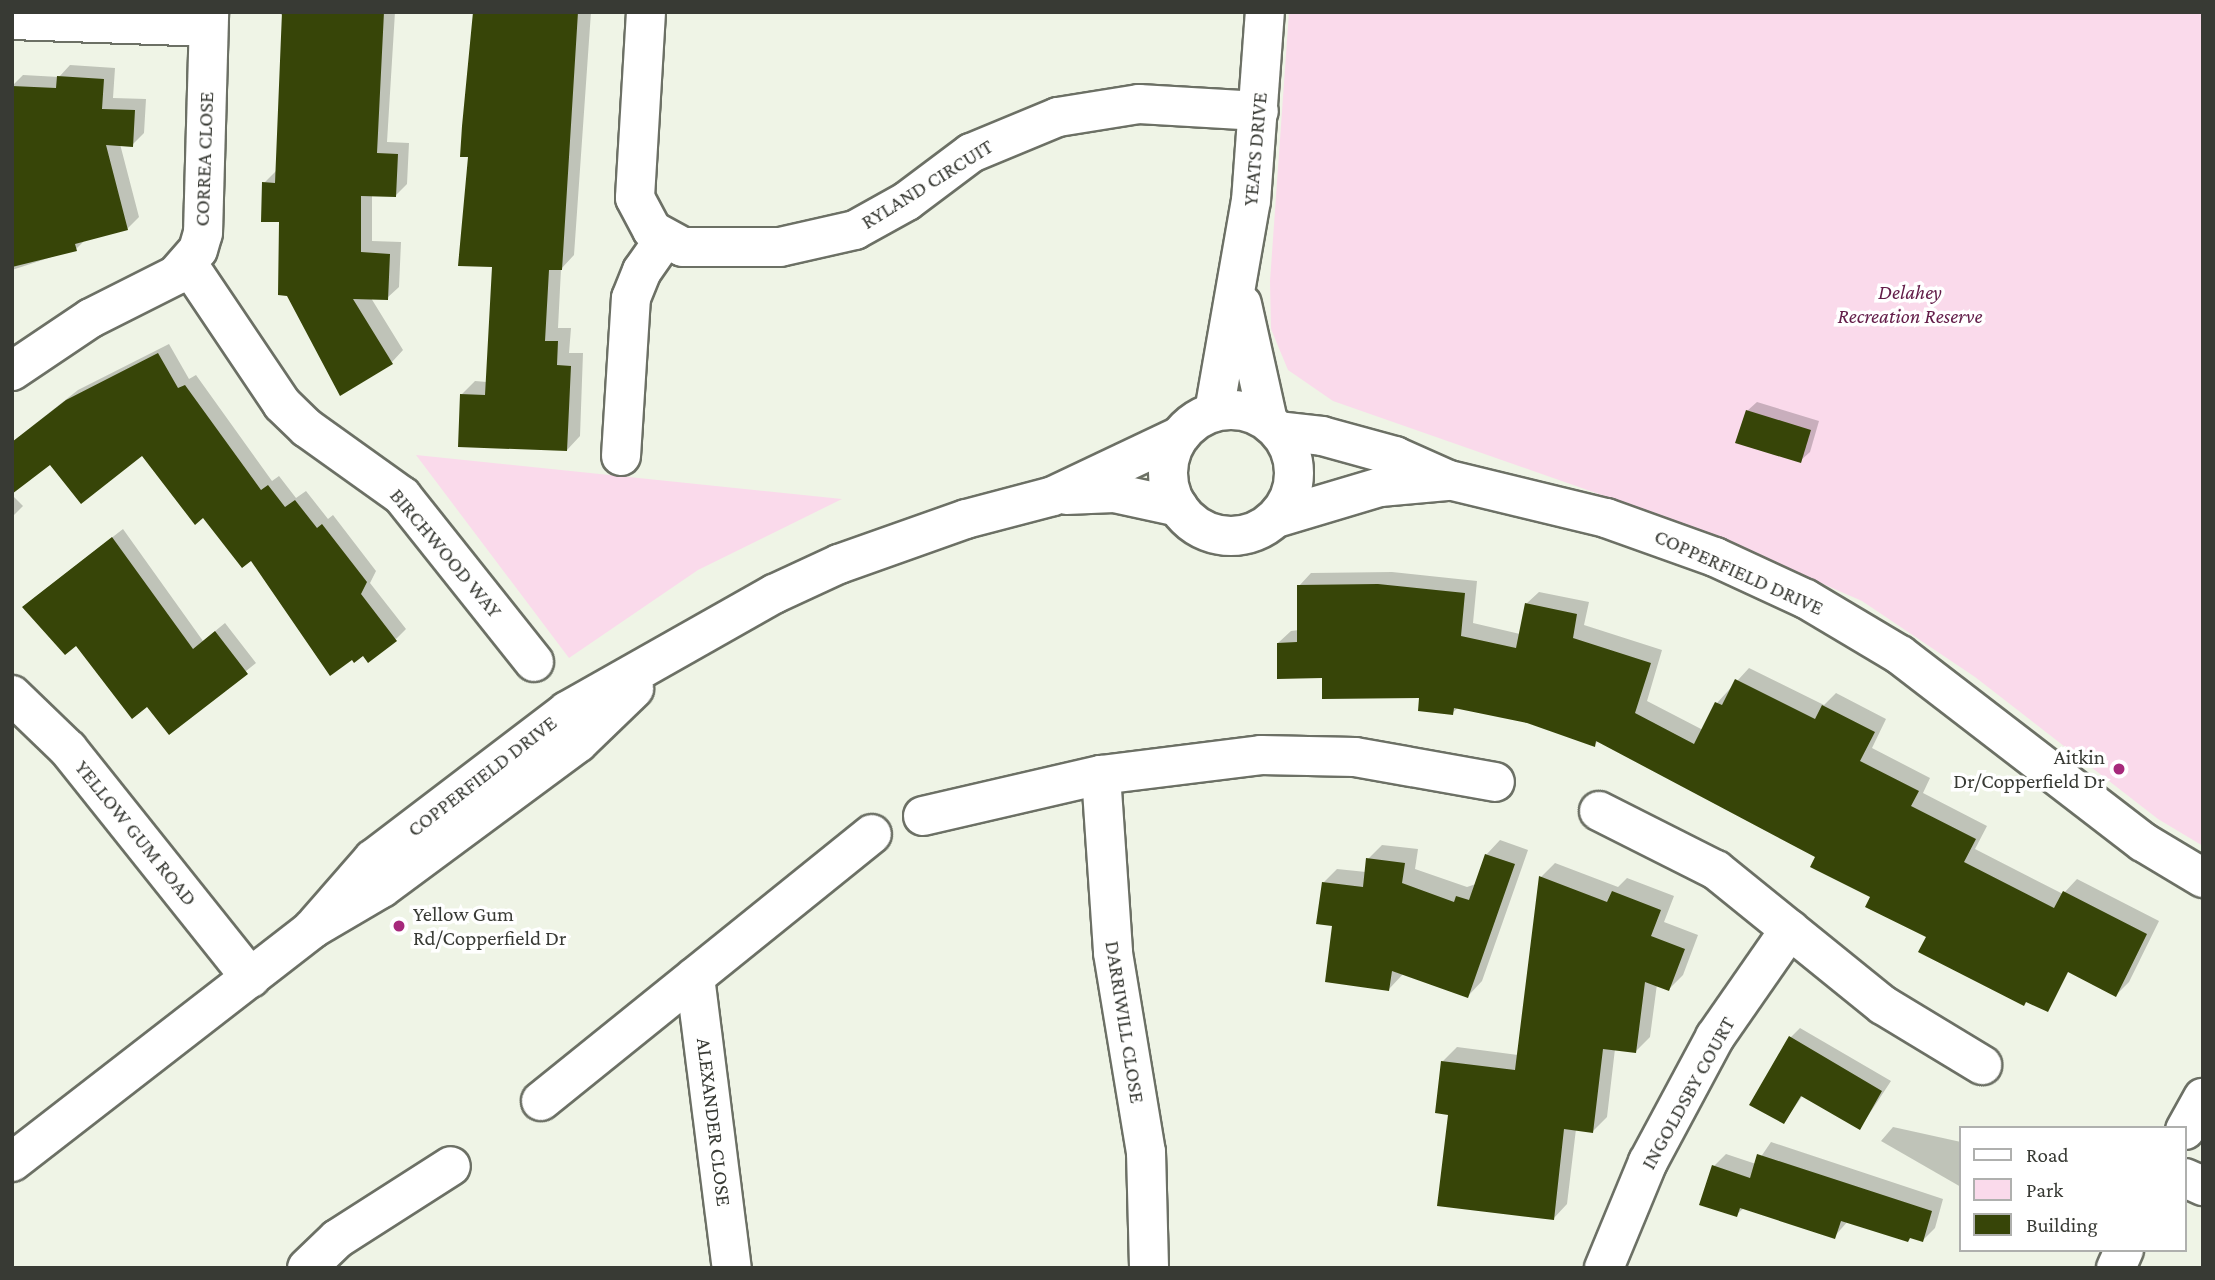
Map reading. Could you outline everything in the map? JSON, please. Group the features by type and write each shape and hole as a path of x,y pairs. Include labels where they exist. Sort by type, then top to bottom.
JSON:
{"street":[{"path":"621,456 631,298 642,271 664,240 640,215 635,198 646,12"},
{"name":"YEATS DRIVE","path":"1214,412 1239,286 1259,111 1265,12"},
{"path":"12,20 209,20"},
{"name":"CORREA CLOSE","path":"188,264 203,233 209,20"},
{"name":"RYLAND CIRCUIT","path":"664,240 704,250 822,241 878,219 971,153 1010,133 1099,107 1186,105 1259,111"},
{"path":"12,371 91,318 176,275 188,264"},
{"name":"BIRCHWOOD WAY","path":"188,264 282,404 307,428 402,496 534,662"},
{"name":"YEATS DRIVE","path":"1239,286 1273,426"},
{"path":"1233,409 1273,426 1294,466 1290,494 1276,518 1261,529 1225,536 1207,531 1178,507 1168,471 1180,436 1214,412 1233,409"},
{"name":"COPPERFIELD DRIVE","path":"1273,426 1395,456 1449,480 1639,529 1806,599 1900,655 2143,842 2203,878"},
{"name":"COPPERFIELD DRIVE","path":"12,1162 312,929 382,888 578,743 674,651 839,564 966,519 1053,496 1180,436"},
{"name":"COPPERFIELD DRIVE","path":"1276,518 1380,487 1449,480"},
{"name":"COPPERFIELD DRIVE","path":"1053,496 1114,493 1178,507"},
{"name":"YELLOW GUM ROAD","path":"12,695 77,759 251,978"},
{"path":"923,816 1101,775 1261,755 1355,757 1495,782"},
{"name":"DARRIWILL CLOSE","path":"1101,775 1113,953 1146,1152 1149,1268"},
{"path":"1600,811 1716,870 1882,1005 1982,1065"},
{"path":"541,1101 872,834"},
{"name":"INGOLDSBY COURT","path":"1604,1268 1648,1162 1715,1037 1790,929"},
{"name":"ALEXANDER CLOSE","path":"695,977 732,1268"},
{"path":"2187,1126 2203,1098"},
{"path":"307,1268 337,1239 451,1166"},
{"path":"2187,1179 2203,1186"},
{"path":"2116,1268 2123,1252"}],"green space":[{"name":"Delahey Recreation Reserve","path":"1289,12 2203,12 2203,846 2158,819 1975,677 1862,601 1693,527 1333,401 1288,370 1271,329 1270,281"},
{"path":"416,455 842,499 698,570 569,658"}],"building":[{"path":"282,12 384,12 377,153 398,154 396,197 361,196 361,252 390,254 388,300 353,299 393,364 340,396 287,296 278,295 279,222 261,222 262,182 275,183"},
{"path":"473,12 578,12 562,270 549,270 545,341 558,341 557,365 571,366 567,451 458,447 460,394 485,395 492,267 458,266 468,157 460,157"},
{"path":"57,76 104,79 102,109 135,110 133,147 106,145 128,230 75,244 77,251 12,267 12,86 56,88"},
{"path":"158,353 178,388 185,385 261,490 268,485 285,507 295,500 317,528 322,524 367,582 361,594 397,641 368,663 363,656 354,663 352,660 330,676 251,561 242,568 203,518 195,525 142,456 81,504 50,465 12,494 12,442 66,400"},
{"path":"1746,410 1811,430 1801,463 1735,443"},
{"path":"112,537 193,649 215,631 248,674 169,735 147,707 132,719 76,646 65,655 22,607"},
{"path":"1378,584 1465,593 1461,636 1516,648 1525,603 1577,614 1573,638 1651,663 1635,713 1694,744 1715,702 1722,705 1735,679 1815,719 1822,705 1875,732 1860,761 1919,791 1911,806 1976,839 1964,862 2054,908 2063,891 2147,934 2116,997 2068,972 2048,1012 2026,1002 2024,1006 1918,952 1926,937 1865,907 1870,897 1810,867 1815,857 1596,741 1595,747 1527,723 1454,708 1453,715 1418,711 1419,698 1322,699 1322,678 1277,679 1277,643 1297,642 1297,585"},
{"path":"1485,854 1515,864 1468,998 1392,971 1389,991 1325,982 1332,926 1316,924 1322,882 1363,887 1366,858 1405,863 1402,883 1454,902 1456,896 1469,900"},
{"path":"1539,876 1607,902 1612,891 1661,910 1651,936 1685,949 1669,991 1645,982 1636,1053 1603,1049 1593,1133 1564,1129 1554,1220 1437,1206 1448,1115 1435,1113 1441,1061 1515,1070"},
{"path":"1789,1036 1882,1091 1860,1130 1801,1096 1784,1124 1749,1105"},
{"path":"1757,1154 1932,1211 1923,1242 1910,1238 1908,1242 1841,1221 1835,1239 1740,1208 1737,1217 1699,1205 1712,1165 1750,1178"}],"place":[{"name":"Aitkin Dr/Copperfield Dr","path":"2119,769"},
{"name":"Yellow Gum Rd/Copperfield Dr","path":"399,926"}]}
